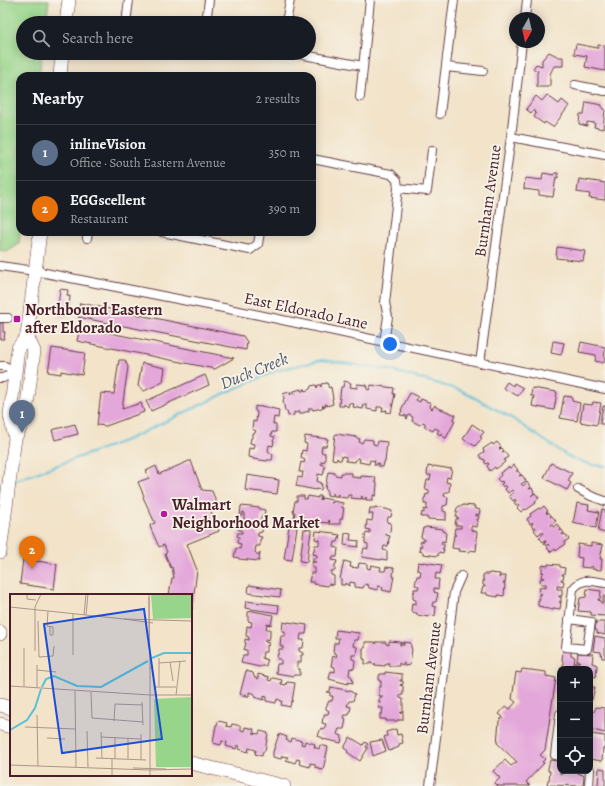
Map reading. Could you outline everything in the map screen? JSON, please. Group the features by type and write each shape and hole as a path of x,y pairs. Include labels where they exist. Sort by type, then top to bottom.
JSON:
{"main road":[{"path":"67,16 69,0"},
{"path":"60,72 61,60"},
{"path":"0,552 14,438 10,414 15,371 18,348 27,336 39,236"},
{"path":"14,438 25,418 34,351 27,336"},
{"path":"15,371 23,373 22,388 25,418"},
{"path":"0,705 10,708"},
{"path":"0,724 10,727"},
{"path":"192,763 284,786"}],"street":[{"path":"128,16 129,0"},
{"path":"207,16 209,0"},
{"path":"287,16 290,0"},
{"path":"360,97 370,0"},
{"path":"440,114 454,0"},
{"path":"526,12 527,0"},
{"name":"Burnham Avenue","path":"480,363 511,137 521,48"},
{"path":"316,57 363,66"},
{"path":"446,67 483,72"},
{"path":"575,85 605,91"},
{"path":"511,137 605,155"},
{"path":"398,188 427,191 432,150"},
{"path":"316,160 391,174 397,180 398,188 385,303 388,317 384,342"},
{"path":"182,236 250,250 258,244 259,236"},
{"name":"East Eldorado Lane","path":"0,266 35,271 252,314 605,388"},
{"path":"0,366 6,366 15,371"},
{"path":"0,378 3,378 15,371"},
{"path":"578,489 605,501"},
{"name":"Burnham Avenue","path":"430,786 454,592 461,576"},
{"path":"570,619 573,589 575,586 584,580 605,583"},
{"path":"557,739 555,755 557,755"},
{"path":"589,786 590,774"}],"green space":[{"path":"0,0 49,0 47,16 16,16 16,60 41,60 40,72 16,72 16,236 20,236 19,244 7,252 0,251"}],"building":[{"path":"576,44 598,48 598,45 605,46 605,71 585,67 587,56 574,54"},
{"path":"549,52 559,57 563,57 563,66 554,66 550,74 549,87 537,87 538,71 533,69 536,64 542,66 542,60"},
{"path":"547,95 559,104 562,100 569,106 553,127 545,122 544,124 534,117 536,113 533,110 531,113 526,109 536,96 542,101"},
{"path":"586,102 602,105 602,108 605,109 603,129 594,127 595,123 587,122 587,126 579,124 580,114 584,114"},
{"path":"543,173 554,175 555,173 558,173 553,197 539,195 539,191 524,189 525,178 542,180"},
{"path":"579,179 605,183 605,200 589,198 590,194 577,192"},
{"path":"557,247 585,251 583,261 556,258"},
{"path":"60,289 68,290 67,296 70,296 69,306 66,306 64,317 57,316"},
{"path":"80,303 243,336 247,342 246,350 78,317"},
{"path":"0,323 3,323 3,332 5,332 4,339 0,339"},
{"path":"80,327 234,358 215,369 77,341"},
{"path":"553,341 564,343 561,355 551,353"},
{"path":"581,342 605,347 604,363 595,361 596,355 579,352"},
{"path":"52,348 85,353 82,375 61,371 61,374 48,372"},
{"path":"119,360 125,360 128,367 122,409 141,403 144,412 106,426 97,425 101,393 114,394"},
{"path":"142,363 165,368 163,382 144,391 138,386"},
{"path":"205,375 209,385 151,411 146,401"},
{"path":"344,381 351,383 350,387 357,388 357,384 366,385 367,389 369,390 371,385 394,388 393,394 395,394 391,413 386,412 387,410 382,411 383,407 377,407 377,411 367,409 367,405 364,405 363,409 353,407 354,404 349,403 348,407 344,404 344,406 339,406 341,387 343,387"},
{"path":"507,382 513,386 514,383 523,388 518,396 503,388"},
{"path":"327,383 329,388 331,387 333,404 327,406 325,404 326,406 323,407 323,405 322,408 313,410 312,408 309,408 309,411 299,414 299,411 296,413 294,412 294,415 288,416 287,411 285,411 283,394 289,392 291,395 290,392 293,392 294,394 294,391 301,389 301,391 303,391 304,388 305,391 310,389 311,386 316,385 317,388 318,385 321,387 321,384"},
{"path":"532,388 557,392 554,410 532,406 534,396 531,396"},
{"path":"410,393 418,397 416,400 420,402 421,399 431,403 430,407 432,409 435,405 436,407 456,415 453,420 455,421 446,438 442,436 443,434 441,433 441,435 437,433 439,430 435,428 433,431 425,427 425,423 423,422 420,425 412,421 413,417 409,415 407,419 407,416 400,415"},
{"path":"564,396 572,397 572,401 580,403 577,421 560,418"},
{"path":"593,402 601,403 597,425 580,422 583,404 592,405"},
{"path":"255,406 279,410 278,418 274,417 273,424 276,425 276,432 272,432 271,436 275,437 273,446 269,445 268,451 273,455 272,460 267,461 248,457 249,448 253,449 254,444 250,443 252,433 255,433 256,431 252,429 253,421 256,422 257,412 255,411"},
{"path":"603,406 605,406 605,424 600,424"},
{"path":"75,424 78,434 55,440 52,430"},
{"path":"472,424 484,432 480,437 482,438 475,446 463,439"},
{"path":"336,434 356,437 360,439 359,442 362,443 364,439 373,440 373,444 377,445 378,441 387,442 383,467 378,466 379,464 377,463 377,465 374,465 375,461 370,460 369,464 359,462 360,459 357,458 355,462 346,461 346,457 342,456 341,460 338,460 337,458 337,460 332,459"},
{"path":"305,436 328,439 326,446 322,446 321,452 325,453 325,461 321,462 321,464 325,466 323,475 318,474 317,482 322,484 321,490 296,486 298,477 302,478 303,472 299,472 301,462 304,463 305,460 301,458 302,450 306,451 307,444 304,443"},
{"path":"497,442 501,447 499,449 502,448 504,451 502,453 505,452 508,457 504,460 505,462 496,469 495,467 490,471 487,466 489,464 486,464 484,462 486,461 479,455 484,452 483,449 492,443 493,445"},
{"path":"191,461 202,490 212,491 217,504 209,507 219,531 187,544 197,570 192,609 192,594 169,594 172,578 174,578 172,567 171,568 165,554 167,552 164,545 159,547 151,529 150,525 155,523 138,482 149,478 146,471 156,466 159,474"},
{"path":"551,463 572,473 568,481 571,483 567,490 544,478"},
{"path":"514,465 518,470 516,471 518,471 521,475 519,476 522,475 526,481 521,484 523,486 527,482 531,488 529,489 532,488 534,493 531,496 535,493 539,498 535,501 536,503 521,512 517,508 519,505 516,505 514,502 516,501 515,499 513,501 509,496 514,492 512,490 508,493 505,489 507,487 505,485 503,487 501,484 503,483 502,481 500,482 497,479 501,475 500,473"},
{"path":"428,466 452,469 450,478 447,477 446,482 450,483 449,492 445,492 444,496 448,497 447,505 443,506 443,511 446,512 446,520 427,519 427,517 421,517 422,512 424,513 424,509 427,510 427,504 424,504 424,498 426,497 425,495 429,494 429,490 425,489 427,480 430,480 431,475 427,475"},
{"path":"328,472 341,476 341,473 352,473 352,477 376,477 376,496 373,495 373,500 366,500 366,497 365,499 362,499 362,496 361,499 351,498 351,495 348,495 347,498 338,497 338,494 337,496 334,496 333,493 333,496 327,495 327,489 325,489"},
{"path":"247,475 279,480 277,494 245,490"},
{"path":"297,496 304,496 304,499 307,499 308,496 318,498 318,496 321,496 320,501 322,498 332,500 331,503 333,501 343,503 342,508 344,508 342,519 340,519 340,524 329,524 329,520 328,523 319,522 319,519 316,518 314,521 305,520 305,517 304,520 294,518 295,512 293,512 295,501 297,501"},
{"path":"577,503 589,505 588,510 599,512 596,528 573,523"},
{"path":"463,505 475,506 474,508 480,510 479,515 476,514 476,516 479,516 478,520 476,520 478,521 477,527 471,526 471,530 477,532 476,551 458,551 459,549 452,548 454,535 456,535 454,534 455,528 461,528 461,525 455,525 456,519 459,518 456,517 457,513 459,512 456,512 457,508"},
{"path":"241,506 265,510 264,516 262,515 260,523 263,524 262,532 258,533 258,536 262,537 260,539 260,546 256,546 255,552 258,555 260,552 259,561 234,557 236,548 240,549 241,544 237,543 238,538 240,538 237,536 238,533 242,533 242,531 238,529 239,521 244,521 244,512 242,516 240,516"},
{"path":"544,506 548,511 546,512 547,514 548,512 551,515 550,517 552,516 556,521 551,525 553,527 557,524 561,529 560,531 562,530 564,533 562,534 565,534 569,539 556,551 555,549 551,552 547,548 549,546 548,544 546,546 544,543 546,542 545,540 543,542 539,537 544,533 542,531 538,535 534,530 536,528 533,528 531,525 533,524 532,522 530,524 527,519 531,516 530,514"},
{"path":"375,507 392,511 391,517 388,517 387,522 391,523 390,532 386,533 386,535 390,536 388,539 388,546 384,546 383,550 387,551 387,560 362,557 364,548 368,549 368,544 365,543 365,534 370,533 370,530 366,529 367,520 372,521 373,514 369,514 370,508"},
{"path":"602,509 605,510 605,533 598,531"},
{"path":"289,526 297,527 292,560 284,559"},
{"path":"423,528 443,529 443,531 446,532 445,542 442,541 441,544 444,544 442,549 444,549 443,553 439,552 438,556 423,554 423,552 419,551 420,546 422,546 420,542 424,541 421,537"},
{"path":"304,529 311,530 307,562 300,561"},
{"path":"316,531 340,535 338,542 335,542 334,547 338,548 337,557 333,557 332,560 337,561 335,564 335,571 331,571 331,575 334,576 334,585 328,584 328,586 309,582 311,573 315,573 315,568 312,568 312,562 316,562 312,561 313,558 317,558 317,555 313,554 315,545 319,545 319,540 315,539"},
{"path":"345,533 351,534 350,540 359,541 358,547 344,545"},
{"path":"591,543 603,545 600,559 602,559 601,570 592,569 593,567 590,566 590,568 581,567 582,558 577,557 578,544 591,546"},
{"path":"23,559 57,564 54,589 20,584"},
{"path":"344,561 351,563 350,567 358,568 359,563 367,564 367,568 370,569 371,565 381,567 380,571 385,571 386,567 394,568 391,592 382,590 383,587 378,586 378,590 369,588 368,585 365,584 363,588 355,587 355,583 350,582 349,586 345,583 345,585 341,585 340,579"},
{"path":"418,562 442,565 440,574 436,573 435,579 439,579 438,589 434,588 434,592 438,593 436,602 433,602 432,606 436,607 435,616 430,615 429,617 417,615 417,613 411,612 412,603 416,604 416,600 413,599 413,593 415,592 414,589 418,589 419,586 415,585 417,576 420,576 421,571 417,570"},
{"path":"548,564 560,565 560,567 565,568 564,574 562,574 564,575 563,579 561,579 564,581 563,587 557,586 557,589 562,589 562,596 559,596 561,597 560,609 554,608 554,610 538,606 538,600 541,599 539,599 539,594 542,594 539,593 540,587 546,588 546,584 541,584 540,582 541,578 544,578 541,577 542,572 544,573 542,571 542,566 548,566"},
{"path":"489,573 500,574 499,578 500,576 506,576 505,583 503,583 505,584 504,596 498,595 498,597 487,595 487,593 481,593 483,587 485,587 483,585 483,581 485,581 483,580 483,575"},
{"path":"249,585 281,590 280,597 248,593"},
{"path":"587,589 601,591 600,599 598,600 601,601 601,603 603,603 603,596 605,596 605,616 591,615 591,612 578,611 580,598 586,597"},
{"path":"246,601 279,605 278,613 245,608"},
{"path":"253,611 273,615 271,625 267,624 266,629 270,629 270,636 269,640 265,639 265,642 269,643 268,646 267,645 267,652 263,652 262,658 267,660 266,666 260,667 241,663 243,655 247,655 247,650 244,650 246,643 245,639 249,640 249,637 246,636 247,626 251,627 252,622 248,621 248,612"},
{"path":"283,622 307,625 306,634 301,634 300,640 304,640 303,648 299,648 299,651 303,653 303,655 301,655 301,662 297,662 297,667 300,669 300,675 294,676 276,673 277,664 281,664 281,659 277,659 279,649 283,649 280,645 281,636 285,636 285,631 282,631"},
{"path":"596,622 605,622 605,635 597,633 597,630 595,630"},
{"path":"336,630 359,633 358,640 354,640 353,646 357,647 356,655 352,655 352,659 355,660 354,669 350,668 349,675 352,677 353,683 348,682 348,684 329,679 331,671 335,672 335,667 331,666 333,656 336,657 337,654 333,652 334,643 338,643 339,638 335,638"},
{"path":"595,636 605,638 605,658 602,658 601,652 593,651"},
{"path":"389,641 400,642 400,645 401,642 403,645 404,642 411,643 412,649 410,665 404,666 404,663 402,665 399,663 399,666 391,666 388,665 389,663 386,663 385,666 375,665 375,663 374,665 372,662 370,662 370,664 365,664 365,659 363,659 363,648 365,648 365,642 375,642 376,644 376,642 386,642 386,644 389,645"},
{"path":"563,650 571,652 571,656 575,657 574,664 576,665 576,662 580,661 577,661 578,653 593,654 592,663 597,665 596,677 593,676 593,666 563,666"},
{"path":"522,669 546,672 546,676 556,678 545,750 540,755 545,759 542,762 544,763 526,782 530,786 498,786 495,783 500,778 493,771 505,760 511,766 517,762 497,743 499,721 503,717 499,714 506,706 510,709 516,702 512,699 516,672 521,673"},
{"path":"246,671 253,673 254,677 258,679 258,674 269,677 268,680 271,681 272,678 282,680 281,684 286,685 287,682 295,683 290,707 281,705 282,701 277,699 276,703 266,701 267,697 264,696 264,700 254,697 255,694 249,692 249,696 246,696 246,694 245,696 240,694"},
{"path":"385,672 402,674 402,680 400,681 403,681 403,684 400,685 403,686 403,695 400,695 400,698 403,699 403,712 400,713 403,713 403,720 386,721 386,719 380,719 380,714 382,714 383,708 379,708 379,699 382,698 382,696 379,696 381,681 379,681 379,677 380,674 385,674"},
{"path":"331,687 350,691 355,694 353,701 349,701 347,706 351,707 349,715 345,715 344,718 346,719 344,729 339,729 337,734 342,736 341,743 323,739 318,736 321,728 324,729 326,724 322,723 325,716 324,714 328,714 329,711 326,707 329,701 332,701 333,696 330,696 330,692 327,692 330,691"},
{"path":"596,707 605,708 605,733 593,730 594,712"},
{"path":"218,721 227,723 226,726 231,727 232,724 241,726 241,730 244,731 245,727 254,729 253,733 259,734 260,731 268,733 265,751 263,751 262,756 255,754 256,750 249,748 248,752 239,749 240,746 237,745 236,749 226,746 227,742 222,741 221,745 213,743"},
{"path":"396,729 397,735 401,734 403,743 399,744 399,747 389,751 384,737 387,736 386,732"},
{"path":"279,734 287,737 286,740 291,742 292,738 302,741 301,744 304,745 305,741 315,744 314,747 319,749 320,745 328,747 323,770 318,769 319,768 317,767 315,768 315,764 310,763 310,767 299,764 300,760 297,759 295,763 286,760 288,757 282,756 281,759 273,757 273,752"},
{"path":"593,734 605,736 605,749 603,748 602,761 593,760"},
{"path":"350,737 363,745 365,742 368,744 366,747 368,748 360,761 347,752 348,751 344,748"},
{"path":"382,740 386,751 373,756 370,742"},
{"path":"550,760 557,761 557,774 583,775 583,786 547,785 550,771 548,771"},
{"path":"599,768 605,769 605,786 596,786 597,784 598,785"}],"waterway":[{"name":"Duck Creek","path":"14,481 129,439 234,389 278,370 322,360 390,370 460,390 510,417 569,457 592,465 605,466"}],"place":[{"name":"Northbound Eastern after Eldorado","path":"17,319"},
{"name":"inlineVision","path":"22,433"},
{"name":"Walmart Neighborhood Market","path":"164,514"},
{"name":"EGGscellent","path":"32,569"}]}
